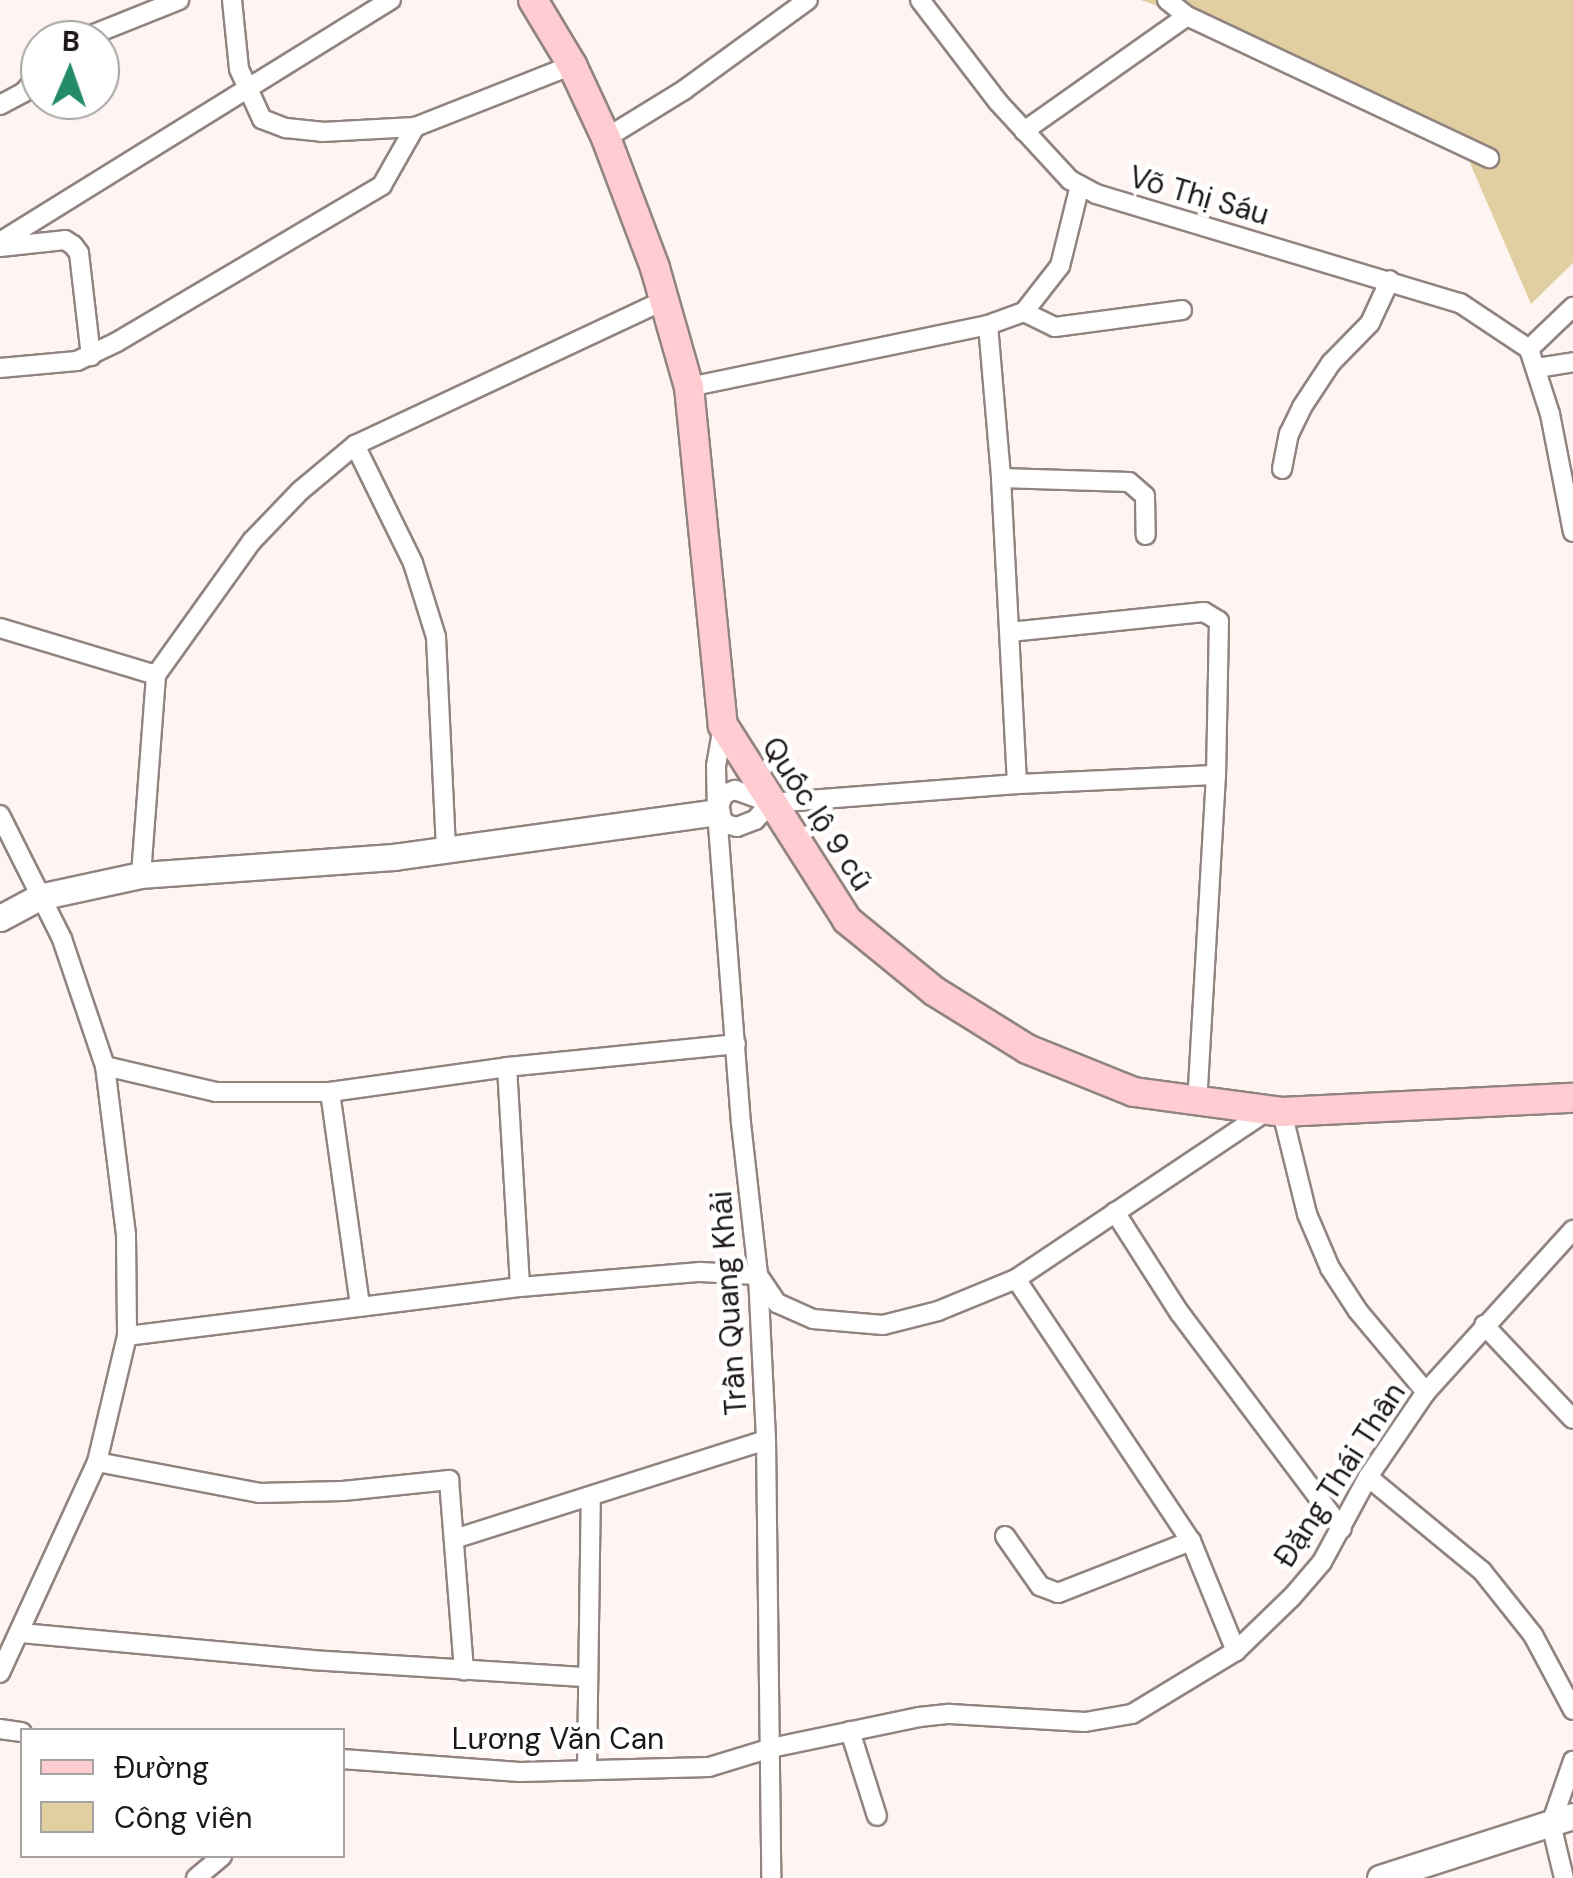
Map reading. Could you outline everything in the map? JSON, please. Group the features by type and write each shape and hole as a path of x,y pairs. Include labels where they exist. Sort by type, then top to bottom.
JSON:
{"main road":[{"name":"Quốc lộ 9 cũ","path":"533,0 572,66 606,138 664,300 689,386 723,725 847,920 934,992 1026,1050 1134,1092 1197,1104 1275,1112 1573,1098"}],"street":[{"path":"120,23 179,0"},
{"path":"232,0 239,69 246,91 262,120 286,128 340,132 415,127 572,66"},
{"path":"0,245 391,0"},
{"path":"606,138 684,90 808,0"},
{"name":"Võ Thị Sáu","path":"920,0 1024,131 1080,186 1460,303 1529,349"},
{"path":"1167,0 1187,16 1489,158"},
{"path":"1024,131 1187,16"},
{"path":"0,368 77,362 90,356 382,185 415,127"},
{"path":"689,386 988,325 1024,312 1060,266 1080,186"},
{"path":"0,245 66,240 74,244 79,253 90,356"},
{"path":"1282,468 1289,434 1302,407 1331,364 1370,322 1390,280"},
{"path":"141,875 156,675 252,540 300,490 354,445 664,300"},
{"path":"1573,307 1529,349 1537,368 1573,532"},
{"path":"1024,312 1056,327 1182,310"},
{"path":"988,325 1002,478 1016,784"},
{"path":"1537,368 1573,362"},
{"path":"354,445 414,563 436,636 446,850"},
{"path":"1002,478 1129,482 1145,496 1146,535"},
{"path":"1010,632 1204,612 1215,616 1221,626 1197,1104"},
{"path":"0,628 156,675"},
{"name":"Trần Quang Khải","path":"723,725 716,766 717,812 758,1275 766,1440 770,1878"},
{"path":"717,812 724,794 734,790 770,803 1216,774"},
{"path":"717,812 726,824 738,827 755,820 770,803"},
{"path":"0,918 39,897 141,875 446,850 717,812"},
{"path":"0,815 62,939 105,1066 126,1235 127,1336 97,1462 22,1633 0,1673"},
{"path":"105,1066 216,1092 330,1092 507,1067 736,1044"},
{"path":"507,1067 520,1287"},
{"path":"330,1092 360,1306"},
{"path":"127,1336 520,1287 700,1272 758,1275 777,1303 838,1325 883,1325 938,1311 1016,1279 1275,1112 1307,1214 1330,1268 1358,1311 1426,1392"},
{"path":"1115,1212 1178,1312 1342,1529"},
{"name":"Đặng Thái Thân","path":"771,1748 950,1714 1044,1722 1118,1719 1154,1703 1236,1650 1292,1597 1322,1562 1368,1477 1426,1392 1573,1230"},
{"path":"1016,1279 1191,1541 1236,1650"},
{"path":"1484,1324 1573,1419"},
{"path":"454,1539 766,1440"},
{"path":"97,1462 258,1493 344,1492 449,1480 464,1670"},
{"path":"1368,1477 1453,1544 1502,1594 1555,1670 1573,1710"},
{"path":"587,1770 592,1498"},
{"path":"1005,1536 1040,1586 1058,1594 1191,1541"},
{"path":"22,1633 586,1677"},
{"path":"850,1731 877,1816"},
{"name":"Lương Văn Can","path":"345,1759 520,1772 708,1767 771,1748"},
{"path":"1564,1878 1562,1820 1573,1760"},
{"path":"1380,1878 1562,1820"},
{"path":"196,1878 220,1858"}],"green space":[{"path":"1141,0 1573,0 1573,263 1531,304 1457,133 1289,54"}]}
